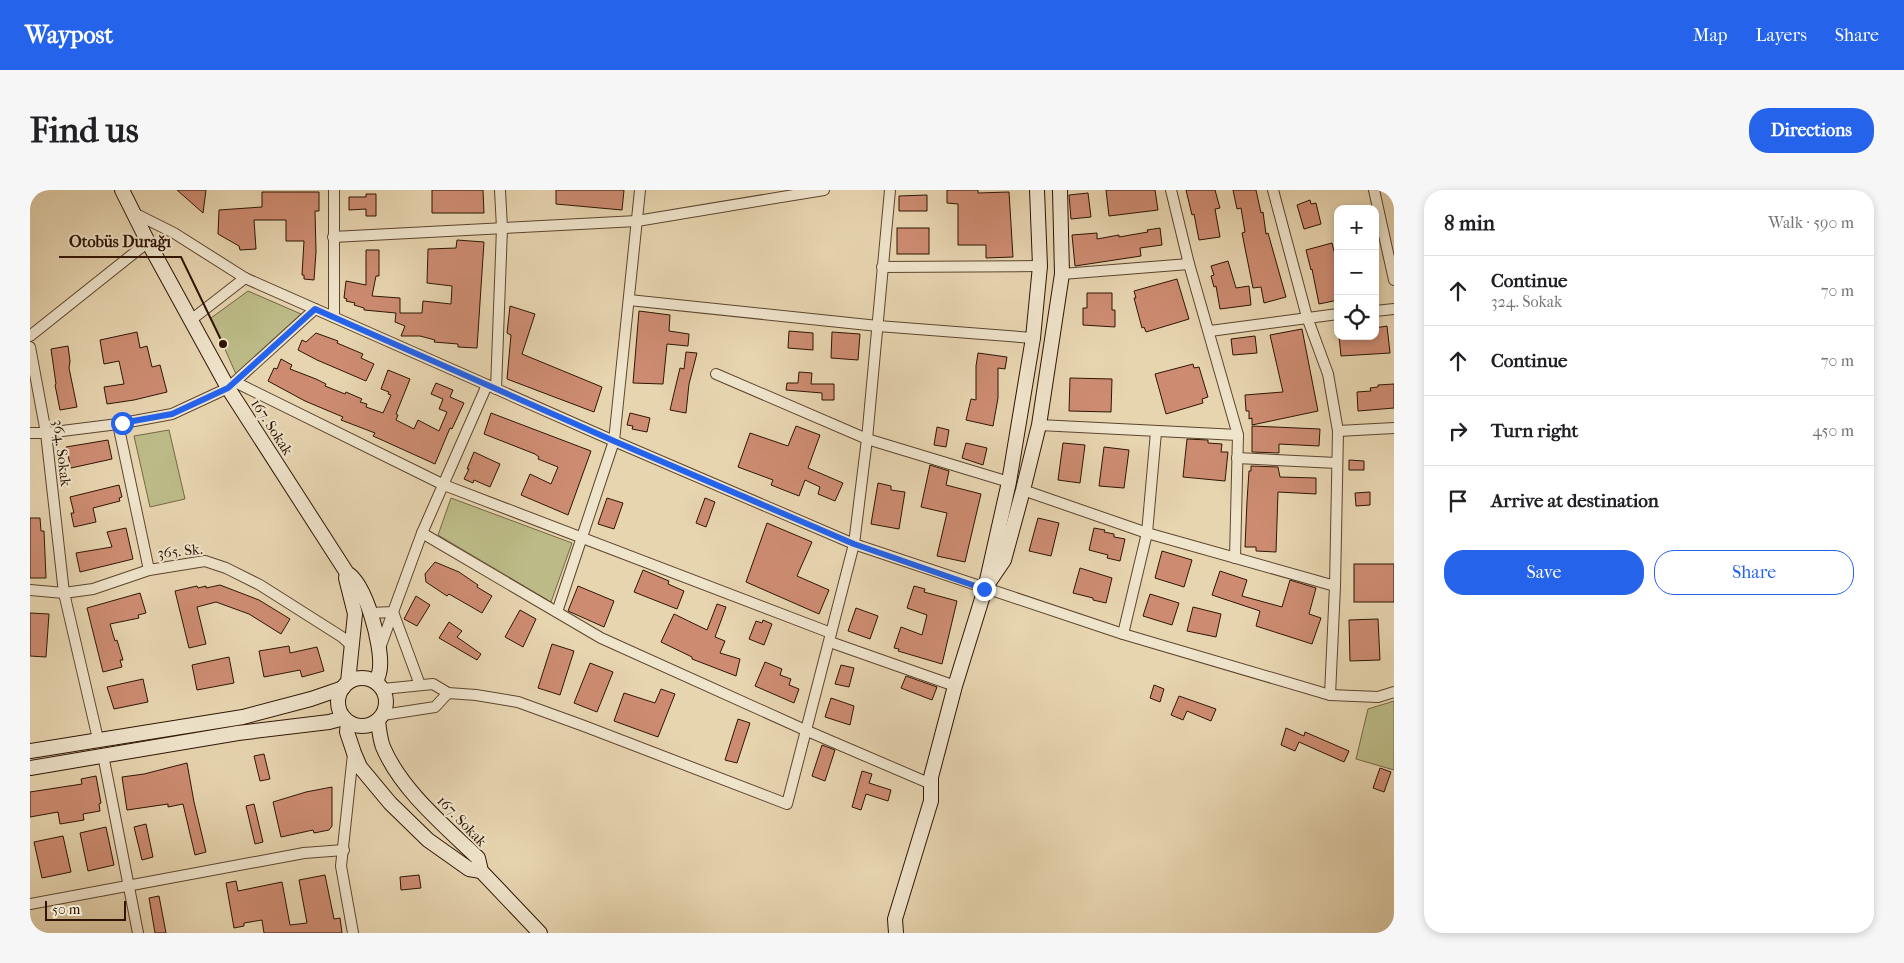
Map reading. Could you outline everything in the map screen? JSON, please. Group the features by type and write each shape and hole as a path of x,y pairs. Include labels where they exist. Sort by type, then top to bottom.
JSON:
{"street":[{"name":"167. Sokak","path":"122,190 191,320 347,573 352,576 360,590 370,613 379,650 380,686"},
{"path":"334,190 334,317"},
{"path":"379,650 422,533 491,387 502,228 500,190"},
{"path":"557,612 614,441 640,190"},
{"path":"333,237 637,221 824,190"},
{"path":"30,751 243,716 311,698 345,685 355,678 363,678 380,686 433,684 448,693 476,695 518,702 787,804 854,544 867,439 890,190"},
{"path":"896,933 895,919 931,801 931,777 955,686 984,589 1009,482 1033,338 1040,266 1038,190"},
{"path":"1171,190 1238,435 1235,558"},
{"path":"1273,190 1307,317 1328,374 1338,430 1335,586 1330,695"},
{"path":"1374,190 1394,280"},
{"path":"984,589 1004,560 1039,425 1062,274 1063,191"},
{"path":"134,213 174,233 245,278 614,441 854,544 1123,634 1330,695 1378,697 1394,692"},
{"path":"30,336 148,242"},
{"path":"1062,274 1190,264"},
{"path":"882,267 1040,266"},
{"path":"191,320 245,278"},
{"path":"629,300 878,326 1033,338"},
{"path":"30,433 46,433 118,424 172,414 231,385 315,309"},
{"path":"1379,311 1394,309"},
{"path":"1210,331 1334,314"},
{"name":"364. Sokak","path":"30,347 46,433 64,593 98,740"},
{"path":"716,374 867,439 1009,482"},
{"path":"231,385 444,485 582,537 830,638 955,686"},
{"path":"118,424 149,570"},
{"path":"1039,425 1238,435"},
{"path":"1338,430 1394,428"},
{"path":"1123,634 1147,533 1156,432"},
{"path":"1237,458 1337,463"},
{"path":"1023,490 1147,533 1335,586"},
{"path":"422,533 601,638 805,730 931,784"},
{"name":"365. Sk.","path":"30,590 64,593 93,589 149,570 205,561 226,568 260,585 342,637 352,646"},
{"path":"347,573 346,578 355,614 345,685 339,695 338,703 346,720 347,732 354,754 360,766 390,803 428,840 469,869 481,871"},
{"path":"370,613 393,612"},
{"path":"393,612 420,685"},
{"path":"380,686 386,705 380,718"},
{"path":"30,768 238,732 346,720 357,726 365,726 380,718 435,707 448,693"},
{"name":"167. Sokak","path":"380,718 383,747 395,769 412,792 478,858 481,871 540,933"},
{"path":"353,933 342,866 354,754"},
{"path":"103,755 138,933"},
{"path":"30,904 304,853 344,850"}],"shaded area":[{"path":"248,291 301,314 236,374 211,318"},
{"path":"169,430 185,499 150,507 134,436"},
{"path":"451,498 572,543 551,602 438,535"},
{"path":"1394,701 1394,770 1356,759 1368,709"}],"building":[{"path":"177,190 206,190 203,213"},
{"path":"432,190 483,190 484,213 432,213"},
{"path":"556,190 624,190 622,210 556,204"},
{"path":"947,190 978,190 978,193 1009,192 1013,257 986,258 986,245 958,245 958,204 947,203"},
{"path":"1106,190 1155,190 1158,210 1109,216"},
{"path":"1186,190 1215,190 1220,208 1215,209 1220,237 1199,240 1194,214 1192,215"},
{"path":"1233,190 1256,190 1261,213 1263,212 1266,234 1268,233 1286,297 1264,303 1261,287 1253,288 1242,233 1245,232 1241,208 1237,209"},
{"path":"262,192 319,192 319,211 315,211 316,252 314,280 304,279 304,275 302,275 304,241 286,241 286,220 254,220 256,249 240,250 239,246 218,234 219,210 262,207"},
{"path":"1088,193 1091,217 1071,219 1069,195"},
{"path":"366,194 376,194 376,216 366,216 366,209 349,210 349,197 366,197"},
{"path":"927,195 927,211 899,211 899,196"},
{"path":"1310,200 1311,204 1316,203 1321,224 1304,229 1297,205"},
{"path":"897,228 929,228 929,254 897,254"},
{"path":"1160,228 1162,245 1140,248 1141,256 1075,266 1072,235 1097,233 1097,239 1148,232 1147,230"},
{"path":"457,240 484,242 477,348 458,347 458,344 434,342 435,340 420,336 401,336 405,326 395,322 396,313 364,310 364,308 346,301 347,299 344,298 346,281 366,285 366,250 379,250 379,276 376,276 372,296 400,298 400,313 422,313 423,301 451,304 452,286 427,283 428,249 456,248"},
{"path":"1332,243 1334,251 1334,301 1319,304 1306,250"},
{"path":"1228,261 1236,288 1249,286 1251,305 1220,309 1216,286 1214,287 1211,276 1214,275 1211,266"},
{"path":"1177,279 1189,319 1146,332 1144,327 1142,328 1134,291"},
{"path":"1087,293 1112,293 1115,327 1083,325 1083,308 1087,308"},
{"path":"510,306 535,314 522,354 602,387 594,412 507,379 511,335 507,333"},
{"path":"639,311 670,315 669,331 689,334 688,346 667,344 663,384 633,383"},
{"path":"1387,326 1390,353 1341,356 1339,340 1379,340 1379,327"},
{"path":"1302,329 1318,411 1252,425 1252,418 1249,419 1249,411 1246,411 1245,395 1283,392 1270,335"},
{"path":"789,331 813,333 813,350 788,348"},
{"path":"137,332 140,348 147,346 152,367 160,365 167,392 107,404 104,387 124,384 119,361 104,364 100,340"},
{"path":"832,332 860,334 858,360 831,358"},
{"path":"316,333 338,341 337,343 363,354 361,358 374,364 366,381 298,350 302,340 306,342"},
{"path":"1255,336 1257,353 1233,355 1231,339"},
{"path":"68,346 69,368 77,407 60,410 51,349"},
{"path":"686,352 697,353 689,384 686,413 670,410 680,368 684,369"},
{"path":"978,353 1007,357 1005,369 998,368 998,398 993,426 966,420 971,399 976,400"},
{"path":"281,359 292,365 290,369 316,379 326,384 325,386 362,399 360,402 367,404 366,407 383,413 391,395 388,394 389,392 381,389 388,370 410,379 396,414 398,415 396,420 414,429 418,420 439,431 447,412 439,409 443,399 431,394 436,383 453,390 450,397 464,403 452,429 450,428 435,464 373,436 375,433 341,420 343,417 305,401 268,381 274,368 277,369"},
{"path":"1193,364 1194,368 1199,367 1208,397 1202,399 1203,403 1166,414 1155,374"},
{"path":"799,372 812,373 811,384 834,384 834,400 822,400 822,393 786,390 787,383 798,383"},
{"path":"1070,378 1112,379 1111,412 1069,411"},
{"path":"1394,384 1394,408 1358,411 1357,392 1371,391 1370,388 1378,387 1378,385"},
{"path":"491,413 591,451 568,515 521,495 530,474 551,484 558,467 538,459 539,457 535,454 484,434"},
{"path":"630,413 650,418 647,432 632,429 633,426 627,425"},
{"path":"796,426 820,435 808,468 843,483 835,501 818,494 820,487 805,480 799,496 771,485 773,480 738,467 750,433 788,446"},
{"path":"1252,426 1320,429 1319,446 1279,444 1279,453 1252,452"},
{"path":"937,427 949,430 946,447 934,445"},
{"path":"1187,439 1208,440 1208,443 1222,444 1221,452 1228,452 1225,481 1183,477"},
{"path":"108,440 112,459 71,468 66,447"},
{"path":"966,443 987,448 983,465 962,458"},
{"path":"1063,443 1085,445 1080,483 1058,480"},
{"path":"1104,447 1129,450 1124,488 1099,486"},
{"path":"474,452 500,464 490,487 474,480 473,483 464,479"},
{"path":"1349,460 1364,461 1364,470 1349,470"},
{"path":"930,465 949,471 946,485 981,494 965,562 937,556 947,513 921,507"},
{"path":"1251,466 1278,467 1280,477 1316,478 1316,494 1278,492 1276,552 1256,551 1256,547 1245,547 1249,471 1251,471"},
{"path":"878,483 891,486 891,490 905,492 899,529 871,524"},
{"path":"119,485 122,497 119,498 120,501 93,508 96,522 74,527 71,513 74,513 70,497"},
{"path":"1370,492 1370,505 1356,506 1355,493"},
{"path":"607,498 623,503 614,529 598,524"},
{"path":"705,498 715,502 706,527 696,523"},
{"path":"30,518 40,518 41,531 44,531 46,578 30,578"},
{"path":"1038,518 1059,523 1051,556 1029,551"},
{"path":"767,523 812,542 797,576 829,590 819,614 746,582"},
{"path":"126,528 133,559 80,572 76,553 112,547 107,532"},
{"path":"1094,528 1114,534 1114,537 1125,539 1120,561 1107,558 1108,555 1089,550"},
{"path":"1162,551 1192,560 1184,587 1155,578"},
{"path":"435,562 459,572 478,585 477,587 492,596 482,613 449,594 447,596 426,582 425,574"},
{"path":"1354,564 1394,564 1394,602 1354,602"},
{"path":"1080,568 1112,578 1106,603 1073,593"},
{"path":"643,570 669,581 668,584 684,591 677,609 634,592"},
{"path":"1220,571 1247,580 1242,596 1282,607 1290,580 1316,588 1309,614 1321,618 1312,644 1256,626 1260,611 1212,595"},
{"path":"220,585 259,600 290,619 281,634 249,614 216,602 197,607 206,644 189,648 175,591 197,586 198,588 206,586 206,588"},
{"path":"578,586 614,601 604,627 568,611"},
{"path":"914,586 925,589 924,592 957,601 942,664 898,651 899,649 894,648 901,627 922,635 927,615 907,608"},
{"path":"140,593 146,613 138,615 139,618 110,624 123,660 120,660 122,667 103,672 87,608"},
{"path":"1150,594 1179,603 1172,625 1143,616"},
{"path":"416,596 430,605 417,626 404,619"},
{"path":"717,604 726,607 715,637 725,641 720,653 740,659 736,676 692,659 692,657 661,642 674,614 707,630"},
{"path":"1193,607 1221,614 1216,637 1187,631"},
{"path":"856,608 878,616 870,639 848,631"},
{"path":"520,610 536,619 523,647 505,637"},
{"path":"30,613 49,614 46,657 30,656"},
{"path":"1378,619 1380,660 1350,661 1349,620"},
{"path":"763,620 772,624 764,645 749,639 756,621 762,623"},
{"path":"449,622 462,631 457,637 481,654 477,660 439,638"},
{"path":"552,644 574,651 560,695 538,688"},
{"path":"289,646 290,653 317,647 324,671 302,677 300,670 264,677 259,651"},
{"path":"229,657 234,683 197,690 192,665"},
{"path":"765,662 782,669 780,675 791,679 789,685 799,689 794,703 755,686"},
{"path":"590,663 613,672 597,712 574,703"},
{"path":"841,665 854,668 849,687 835,684"},
{"path":"906,676 937,687 932,700 901,688"},
{"path":"143,679 148,702 114,709 107,687"},
{"path":"1154,685 1164,689 1160,702 1150,698"},
{"path":"661,689 675,694 658,737 614,721 624,693 655,703"},
{"path":"1179,696 1216,709 1211,721 1187,711 1183,720 1171,715"},
{"path":"831,698 854,706 850,725 825,717"},
{"path":"738,719 750,723 737,763 725,760"},
{"path":"1286,728 1304,736 1305,732 1349,751 1344,762 1299,742 1295,751 1281,745"},
{"path":"822,745 835,750 825,781 812,776"},
{"path":"264,754 270,779 260,781 254,756"},
{"path":"187,763 206,852 195,855 183,804 168,807 168,804 127,810 122,777 144,774"},
{"path":"1380,768 1391,772 1384,792 1373,788"},
{"path":"862,771 872,774 869,783 891,790 888,801 866,794 861,810 852,807"},
{"path":"96,776 101,803 99,804 100,811 83,814 84,820 60,824 58,812 30,817 30,792 82,784 81,779"},
{"path":"332,787 332,826 329,830 314,833 313,830 281,837 273,802 306,792"},
{"path":"254,804 263,842 255,844 246,806"},
{"path":"146,824 153,857 142,860 134,827"},
{"path":"106,827 114,865 88,871 80,833"},
{"path":"63,836 71,872 42,878 34,842"},
{"path":"325,875 334,919 340,918 342,933 264,933 262,920 244,923 244,926 234,928 226,883 236,881 238,891 282,882 290,925 307,923 299,880"},
{"path":"419,875 421,888 401,890 400,877"},
{"path":"159,896 166,933 155,933 149,898"}],"place":[{"name":"Otobüs Durağı","path":"223,344"}],"route":[{"path":"122,423 172,414 228,388 315,309 614,441 854,544 984,589"}]}
